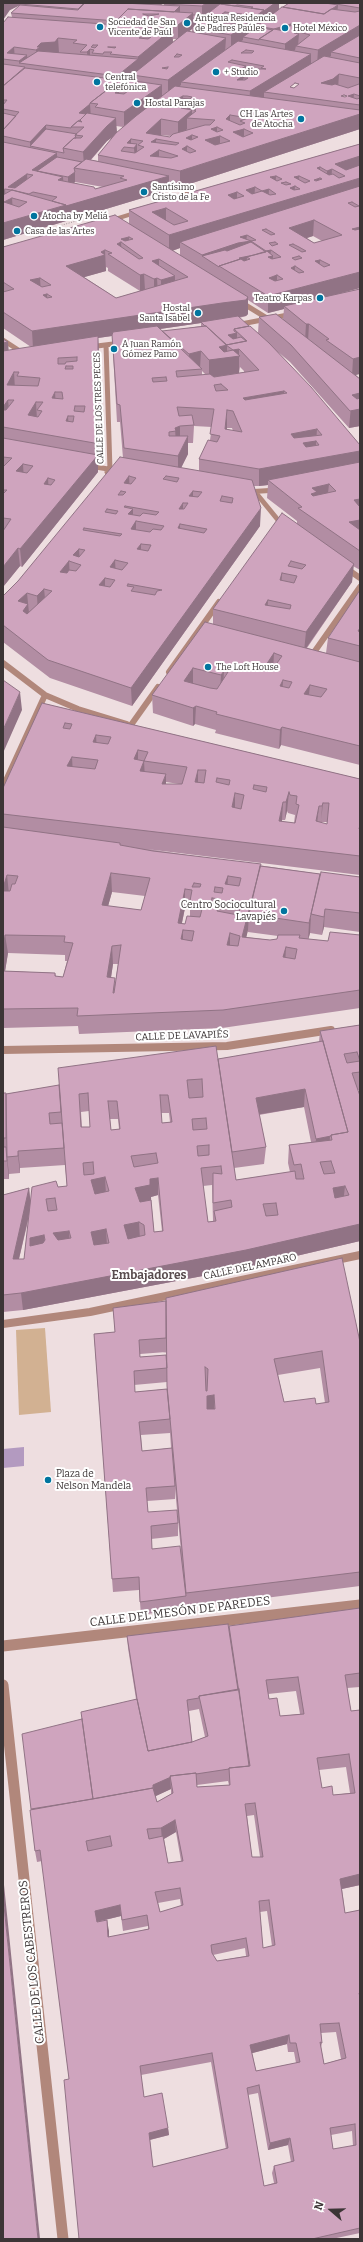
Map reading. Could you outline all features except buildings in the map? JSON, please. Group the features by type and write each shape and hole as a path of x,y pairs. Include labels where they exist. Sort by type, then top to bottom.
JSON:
{"street":[{"path":"150,183 180,190 193,196"},
{"path":"186,198 199,194"},
{"path":"102,223 142,211"},
{"path":"109,221 114,224"},
{"path":"232,297 276,323"},
{"path":"232,326 300,312"},
{"path":"240,324 245,330"},
{"path":"3,340 28,356"},
{"path":"83,348 130,341"},
{"name":"CALLE DE LOS TRES PECES","path":"105,476 110,470 106,345"},
{"path":"21,358 35,355"},
{"path":"79,464 125,472"},
{"path":"242,492 256,493 283,489"},
{"path":"256,493 278,520 290,529"},
{"path":"273,527 278,520"},
{"path":"341,565 360,578"},
{"path":"310,658 360,587"},
{"path":"131,725 222,598"},
{"path":"199,630 206,632"},
{"path":"302,656 317,660"},
{"path":"3,663 45,695 78,709 139,727"},
{"path":"3,787 45,695"},
{"name":"CALLE DE LAVAPIÉS","path":"3,1050 227,1046 336,1029"},
{"name":"CALLE DEL AMPARO","path":"3,1324 90,1312 360,1254"},
{"name":"CALLE DEL MESÓN DE PAREDES","path":"3,1646 360,1605"},
{"name":"CALLE DE LOS CABESTREROS","path":"3,1685 63,2239"}],"path":[{"path":"59,226 76,221"}],"shaded area":[{"path":"45,1328 51,1412 19,1415 16,1330"},
{"path":"24,1447 24,1466 3,1468 3,1449"}],"place":[{"name":"Antigua Residencia de Padres Paúles","path":"187,23"},
{"name":"Sociedad de San Vicente de Paúl","path":"100,27"},
{"name":"Hotel México","path":"285,28"},
{"name":"+ Studio","path":"216,72"},
{"name":"Central telefónica","path":"97,82"},
{"name":"Hostal Parajas","path":"137,103"},
{"name":"CH Las Artes de Atocha","path":"301,119"},
{"name":"Santísimo Cristo de la Fe","path":"144,192"},
{"name":"Atocha by Meliá","path":"34,216"},
{"name":"Casa de las Artes","path":"17,231"},
{"name":"Teatro Karpas","path":"320,298"},
{"name":"Hostal Santa Isabel","path":"198,313"},
{"name":"A Juan Ramón Gómez Pamo","path":"114,349"},
{"name":"The Loft House","path":"208,667"},
{"name":"Centro Sociocultural Lavapiés","path":"284,911"},
{"name":"Plaza de Nelson Mandela","path":"48,1480"}],"district":[{"name":"Embajadores","path":"149,1276"}]}
